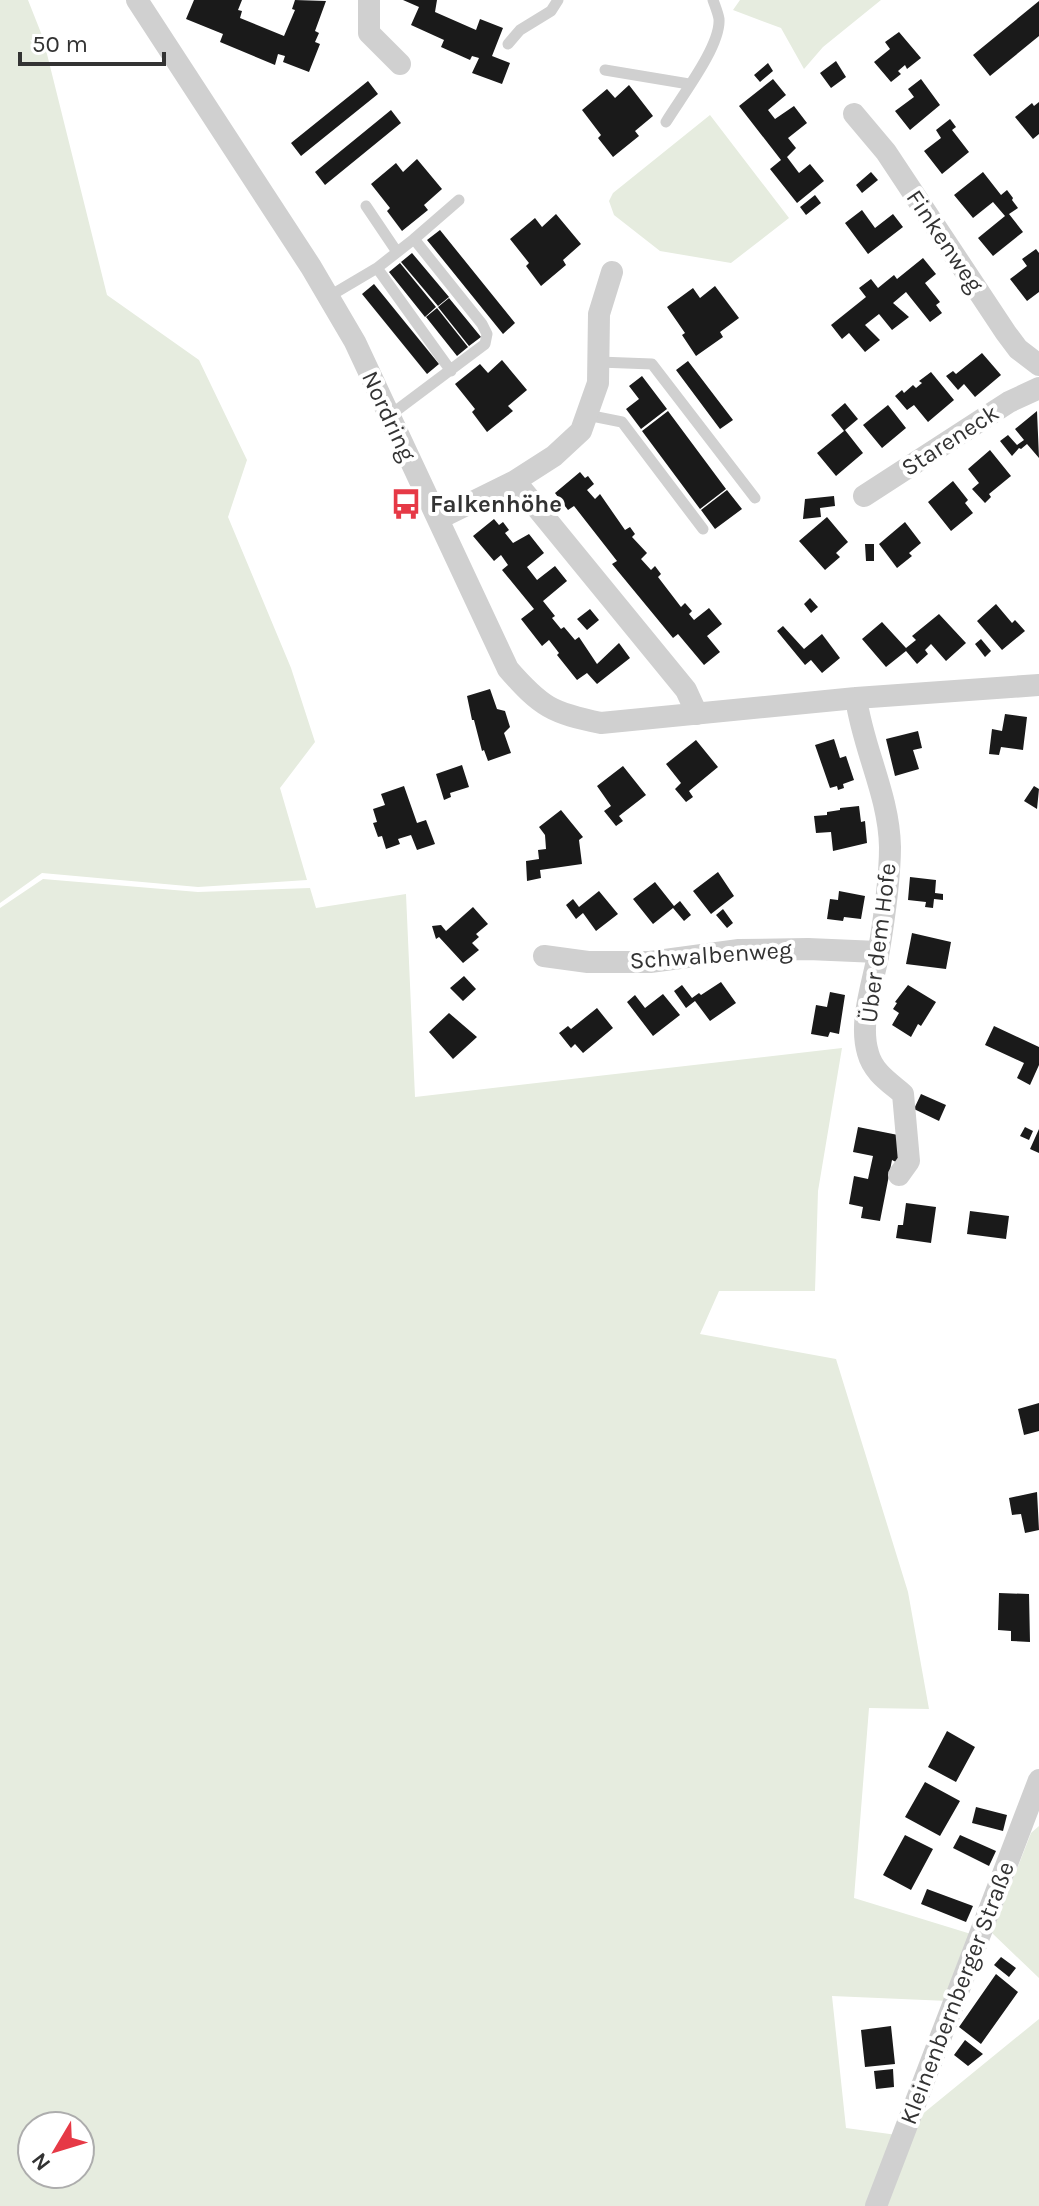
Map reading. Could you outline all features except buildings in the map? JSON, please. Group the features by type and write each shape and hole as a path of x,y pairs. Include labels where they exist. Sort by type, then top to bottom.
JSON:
{"street":[{"name":"Nordring","path":"137,0 355,342 508,669 534,699 565,716 601,723 856,698 1039,685"},
{"path":"369,0 369,33 400,64"},
{"name":"Finkenweg","path":"854,114 886,152 1006,333 1018,349 1039,365"},
{"path":"438,519 515,481 554,456 581,431 598,383 599,314 612,272"},
{"name":"Stareneck","path":"864,496 1009,402 1039,388"},
{"path":"515,481 686,690 697,714"},
{"name":"Über dem Hofe","path":"856,698 861,731 884,797 890,847 878,952 866,1017 867,1051 875,1069 903,1094 909,1161 899,1175"},
{"name":"Schwalbenweg","path":"544,956 588,962 650,962 739,950 878,952"},
{"name":"Kleinenbernberger Straße","path":"876,2206 1039,1780"}],"lane":[{"path":"508,44 520,30 551,11 558,0"},
{"path":"666,122 706,62 717,34 719,19 713,0"},
{"path":"605,70 689,84"},
{"path":"328,297 377,268 459,200"},
{"path":"366,206 397,252"},
{"path":"389,416 485,344 487,334 414,239"},
{"path":"377,268 451,371"},
{"path":"599,362 652,364 755,498"},
{"path":"587,415 622,422 703,529"}],"shaded area":[{"path":"0,0 28,0 43,38 107,295 199,360 247,460 228,517 291,668 315,742 280,788 307,880 198,887 42,873 0,903"},
{"path":"740,0 881,0 823,47 804,69 781,28 733,10"},
{"path":"710,115 789,218 731,263 660,251 614,215 609,201 613,193"},
{"path":"43,879 198,892 310,888 316,908 406,894 415,1097 842,1048 818,1191 815,1291 719,1291 700,1334 836,1359 908,1592 929,1709 869,1708 854,1898 971,1934 948,2001 832,1996 846,2128 897,2135 869,2206 0,2206 0,908"},
{"path":"1039,1826 1039,1978 992,1933 1031,1833"},
{"path":"1039,2019 1039,2206 879,2206 909,2125"}],"place":[{"name":"Falkenhöhe","path":"406,504"}]}
